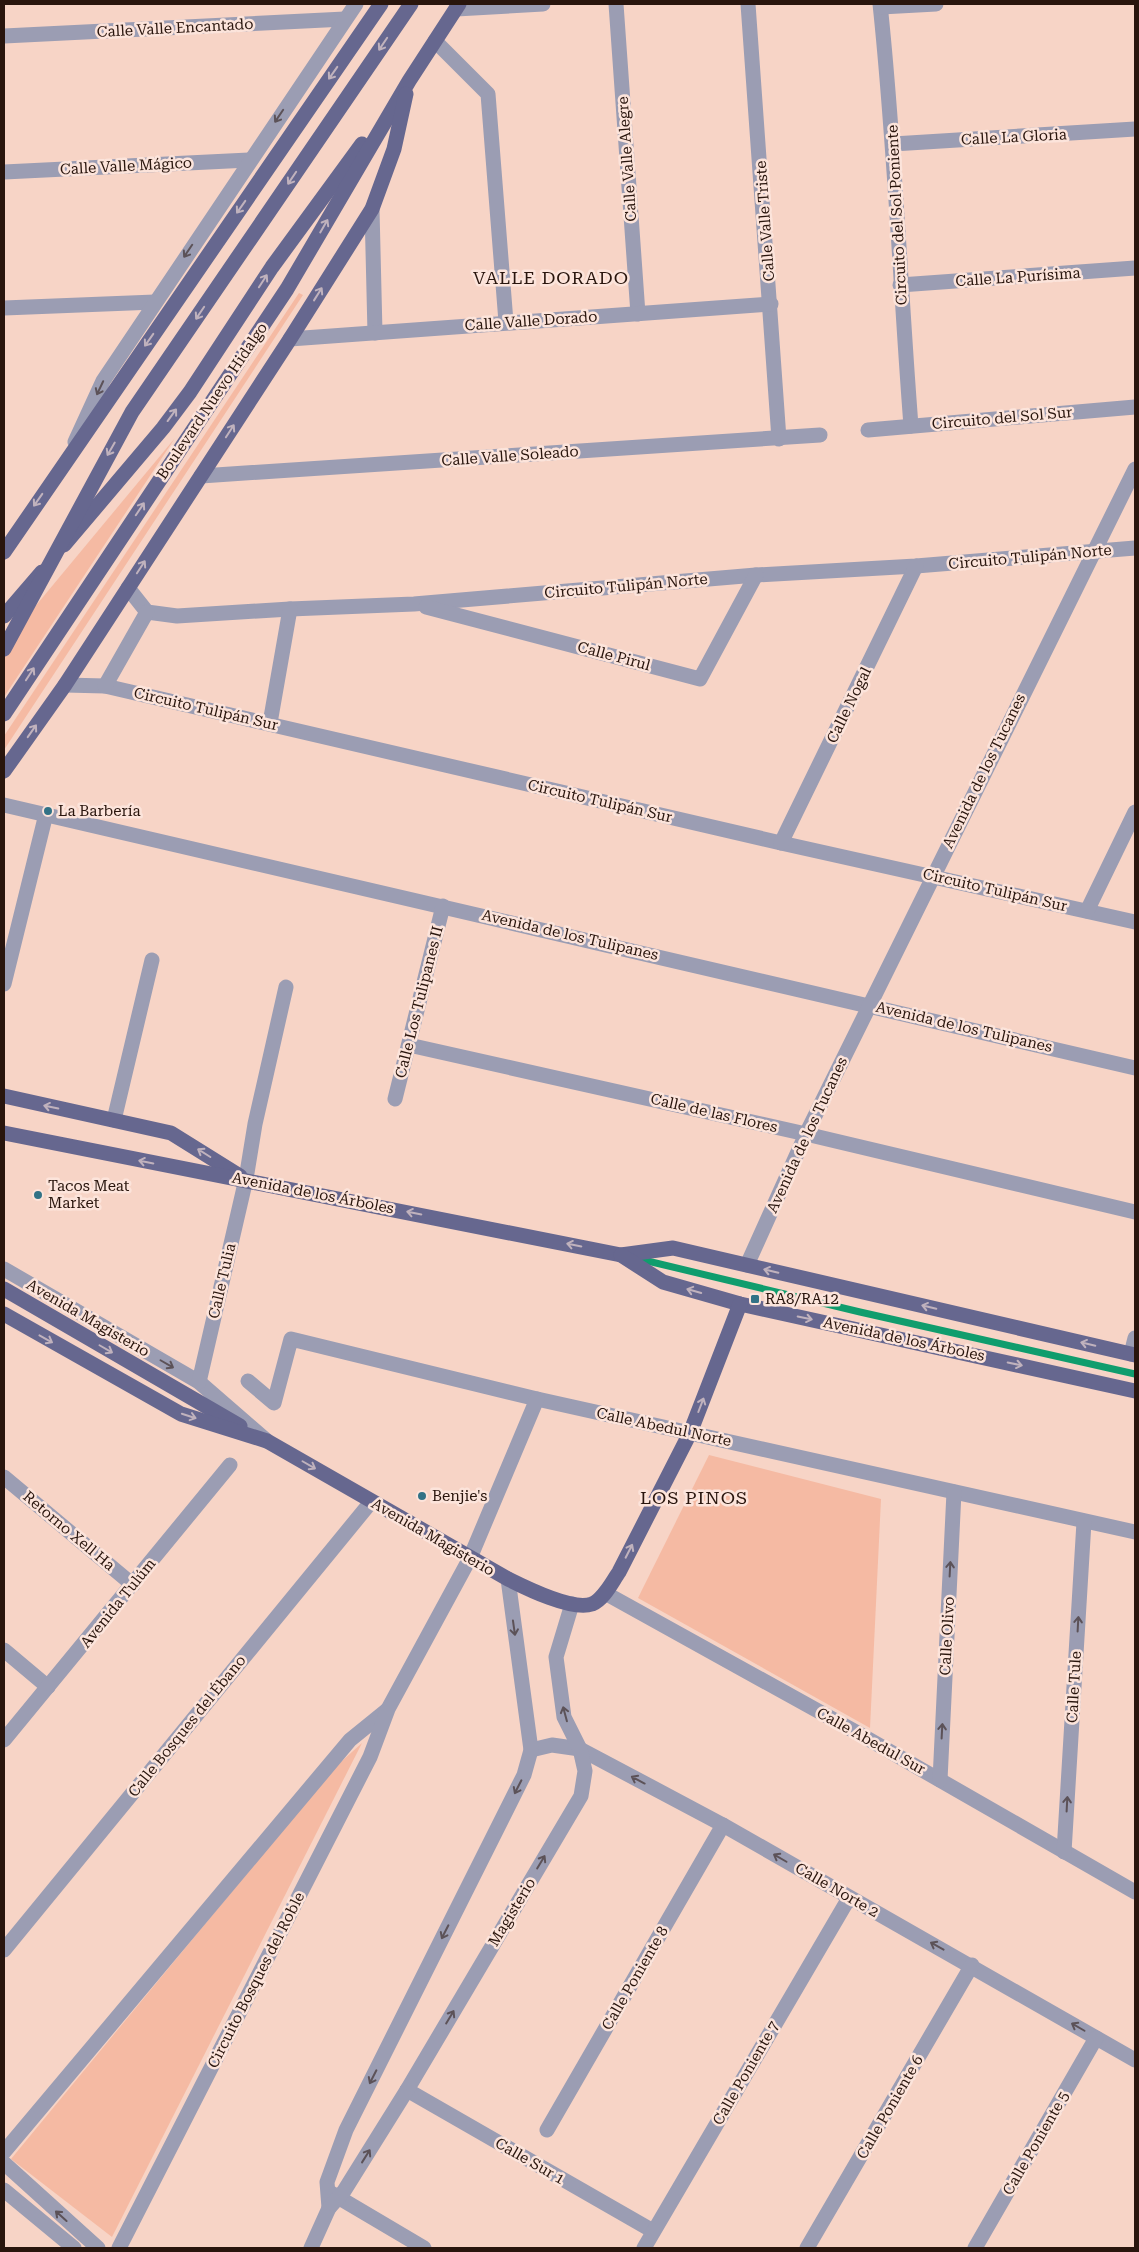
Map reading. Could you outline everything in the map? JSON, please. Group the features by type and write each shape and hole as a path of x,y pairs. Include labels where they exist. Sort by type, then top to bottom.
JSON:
{"main road":[{"path":"4,552 381,4"},
{"path":"4,649 132,412 411,4"},
{"name":"Boulevard Nuevo Hidalgo","path":"4,714 287,289 409,81 458,6"},
{"path":"4,771 65,685 372,208 394,149 409,81"},
{"name":"Boulevard Nuevo Hidalgo","path":"4,616 163,428 190,392 272,267 409,81"},
{"path":"4,1096 171,1133 246,1179"},
{"name":"Avenida de los Árboles","path":"4,1133 176,1168 246,1179 622,1255 673,1248 1133,1354"},
{"name":"Avenida de los Árboles","path":"622,1255 663,1282 740,1304 1135,1390"},
{"path":"4,1289 267,1441"},
{"path":"605,1593 619,1572 690,1433 740,1304"},
{"name":"Avenida Magisterio","path":"4,1314 181,1414 267,1441 470,1558 546,1597 572,1604 591,1604 605,1593"}],"street":[{"path":"66,460 103,381 249,160 356,4"},
{"path":"458,6 544,4"},
{"name":"Calle Valle Alegre","path":"616,4 638,314"},
{"name":"Calle Valle Triste","path":"748,4 771,304 779,439"},
{"path":"880,6 936,4"},
{"name":"Circuito del Sol Poniente","path":"880,6 893,144 900,285 911,426"},
{"name":"Calle Valle Encantado","path":"4,36 345,19"},
{"path":"434,42 488,94 506,322"},
{"name":"Calle La Gloria","path":"893,144 1135,129"},
{"name":"Calle Valle Mágico","path":"4,172 249,160"},
{"path":"372,208 375,333"},
{"name":"Calle La Purísima","path":"900,285 1135,268"},
{"path":"4,308 155,302"},
{"name":"Calle Valle Dorado","path":"290,338 771,304"},
{"name":"Circuito del Sol Sur","path":"868,430 1135,407"},
{"name":"Calle Valle Soleado","path":"201,476 820,435"},
{"name":"Avenida de los Tucanes","path":"747,1265 806,1134 1135,468"},
{"name":"Circuito Tulipán Norte","path":"147,612 177,616 414,604 756,575 916,566 1135,548"},
{"name":"Calle Nogal","path":"781,843 916,566"},
{"name":"Calle Pirul","path":"414,604 700,679 756,575"},
{"path":"105,686 147,612 128,588"},
{"path":"270,723 290,609"},
{"name":"Circuito Tulipán Sur","path":"65,685 105,686 781,843 1135,922"},
{"name":"Avenida de los Tulipanes","path":"4,805 870,1004 1135,1068"},
{"path":"1087,911 1135,812"},
{"path":"4,984 46,814"},
{"name":"Calle Los Tulipanes II","path":"395,1099 443,906"},
{"path":"114,1120 152,960"},
{"name":"Calle Tulia","path":"199,1382 246,1179 255,1124 286,987"},
{"name":"Calle de las Flores","path":"409,1045 806,1134 1135,1212"},
{"name":"Avenida Magisterio","path":"4,1269 199,1382 267,1441"},
{"path":"1133,1354 1135,1338"},
{"name":"Calle Abedul Norte","path":"248,1381 274,1403 291,1339 537,1399 1135,1532"},
{"name":"Circuito Bosques del Roble","path":"119,2248 370,1758 388,1709 470,1558 537,1399"},
{"name":"Avenida Tulúm","path":"4,1740 230,1465"},
{"name":"Retorno Xell Ha","path":"4,1477 133,1584"},
{"name":"Calle Olivo","path":"940,1780 954,1492"},
{"name":"Calle Bosques del Ébano","path":"4,1950 371,1502"},
{"name":"Calle Tule","path":"1064,1852 1084,1522"},
{"path":"312,2248 332,2199 327,2182 346,2130 524,1775 531,1750 508,1579"},
{"name":"Calle Abedul Sur","path":"605,1593 940,1780 1135,1892"},
{"name":"Magisterio","path":"332,2199 407,2090 580,1796 585,1771 580,1749 564,1717 556,1657 572,1604"},
{"path":"4,1650 48,1687"},
{"name":"Circuito Bosques del Roble","path":"4,2152 350,1740 388,1709"},
{"name":"Calle Norte 2","path":"531,1750 552,1745 580,1749 724,1825 849,1898 972,1965 1135,2060"},
{"name":"Calle Poniente 8","path":"547,2130 724,1825"},
{"name":"Calle Poniente 7","path":"644,2248 849,1898"},
{"name":"Calle Poniente 6","path":"807,2248 972,1965"},
{"name":"Calle Poniente 5","path":"975,2248 1096,2038"},
{"name":"Calle Sur 1","path":"407,2090 653,2231"},
{"path":"4,2164 98,2248"},
{"path":"4,2190 74,2248"},
{"path":"332,2199 424,2248"}],"shaded area":[{"path":"299,293 303,295 4,750 4,736"},
{"path":"175,438 4,697 4,644"},
{"path":"709,1455 881,1499 870,1728 638,1598"},
{"path":"362,1743 112,2237 11,2159 333,1769"}],"waterway":[{"path":"635,1258 860,1312 1135,1374"}],"place":[{"name":"La Barbería","path":"48,811"},
{"name":"Tacos Meat Market","path":"38,1195"},
{"name":"RA8/RA12","path":"755,1299"},
{"name":"Benjie's","path":"422,1496"}],"district":[{"name":"VALLE DORADO","path":"551,278"},
{"name":"LOS PINOS","path":"694,1498"}]}
